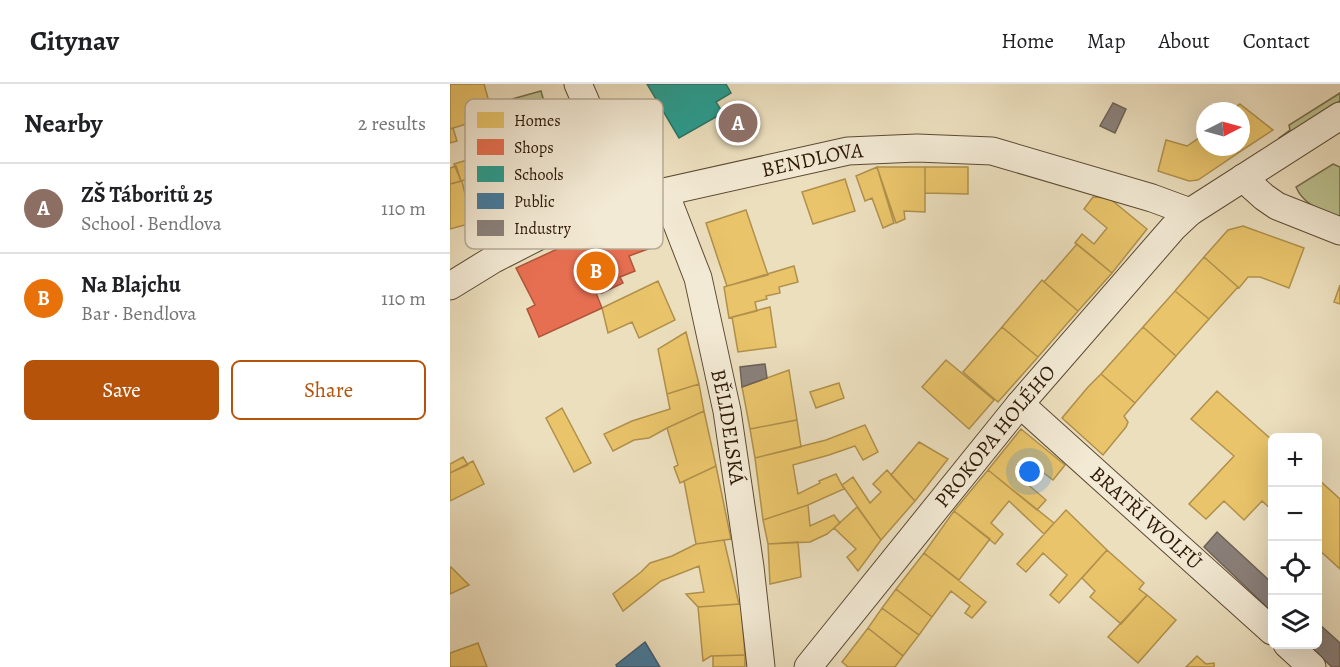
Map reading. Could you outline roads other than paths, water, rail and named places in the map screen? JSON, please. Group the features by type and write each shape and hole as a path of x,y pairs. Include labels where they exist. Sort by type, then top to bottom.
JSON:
{"street":[{"path":"578,84 584,99"},
{"name":"PROKOPA HOLÉHO","path":"808,667 1020,404 1173,228 1190,212 1340,116"},
{"name":"BENDLOVA","path":"665,193 848,150 916,148 992,151 1152,198 1190,212"},
{"path":"1243,178 1277,206 1340,231"},
{"name":"BĚLIDELSKÁ","path":"665,193 698,278 727,411 750,567 761,667"},
{"name":"BENDLOVA","path":"450,286 514,249"},
{"name":"BRATŘÍ WOLFŮ","path":"1020,404 1268,627"},
{"path":"1292,649 1312,667"}],"place":[{"name":"ZŠ Táboritů 25","path":"738,123"},
{"name":"Na Blajchu","path":"596,271"}]}
